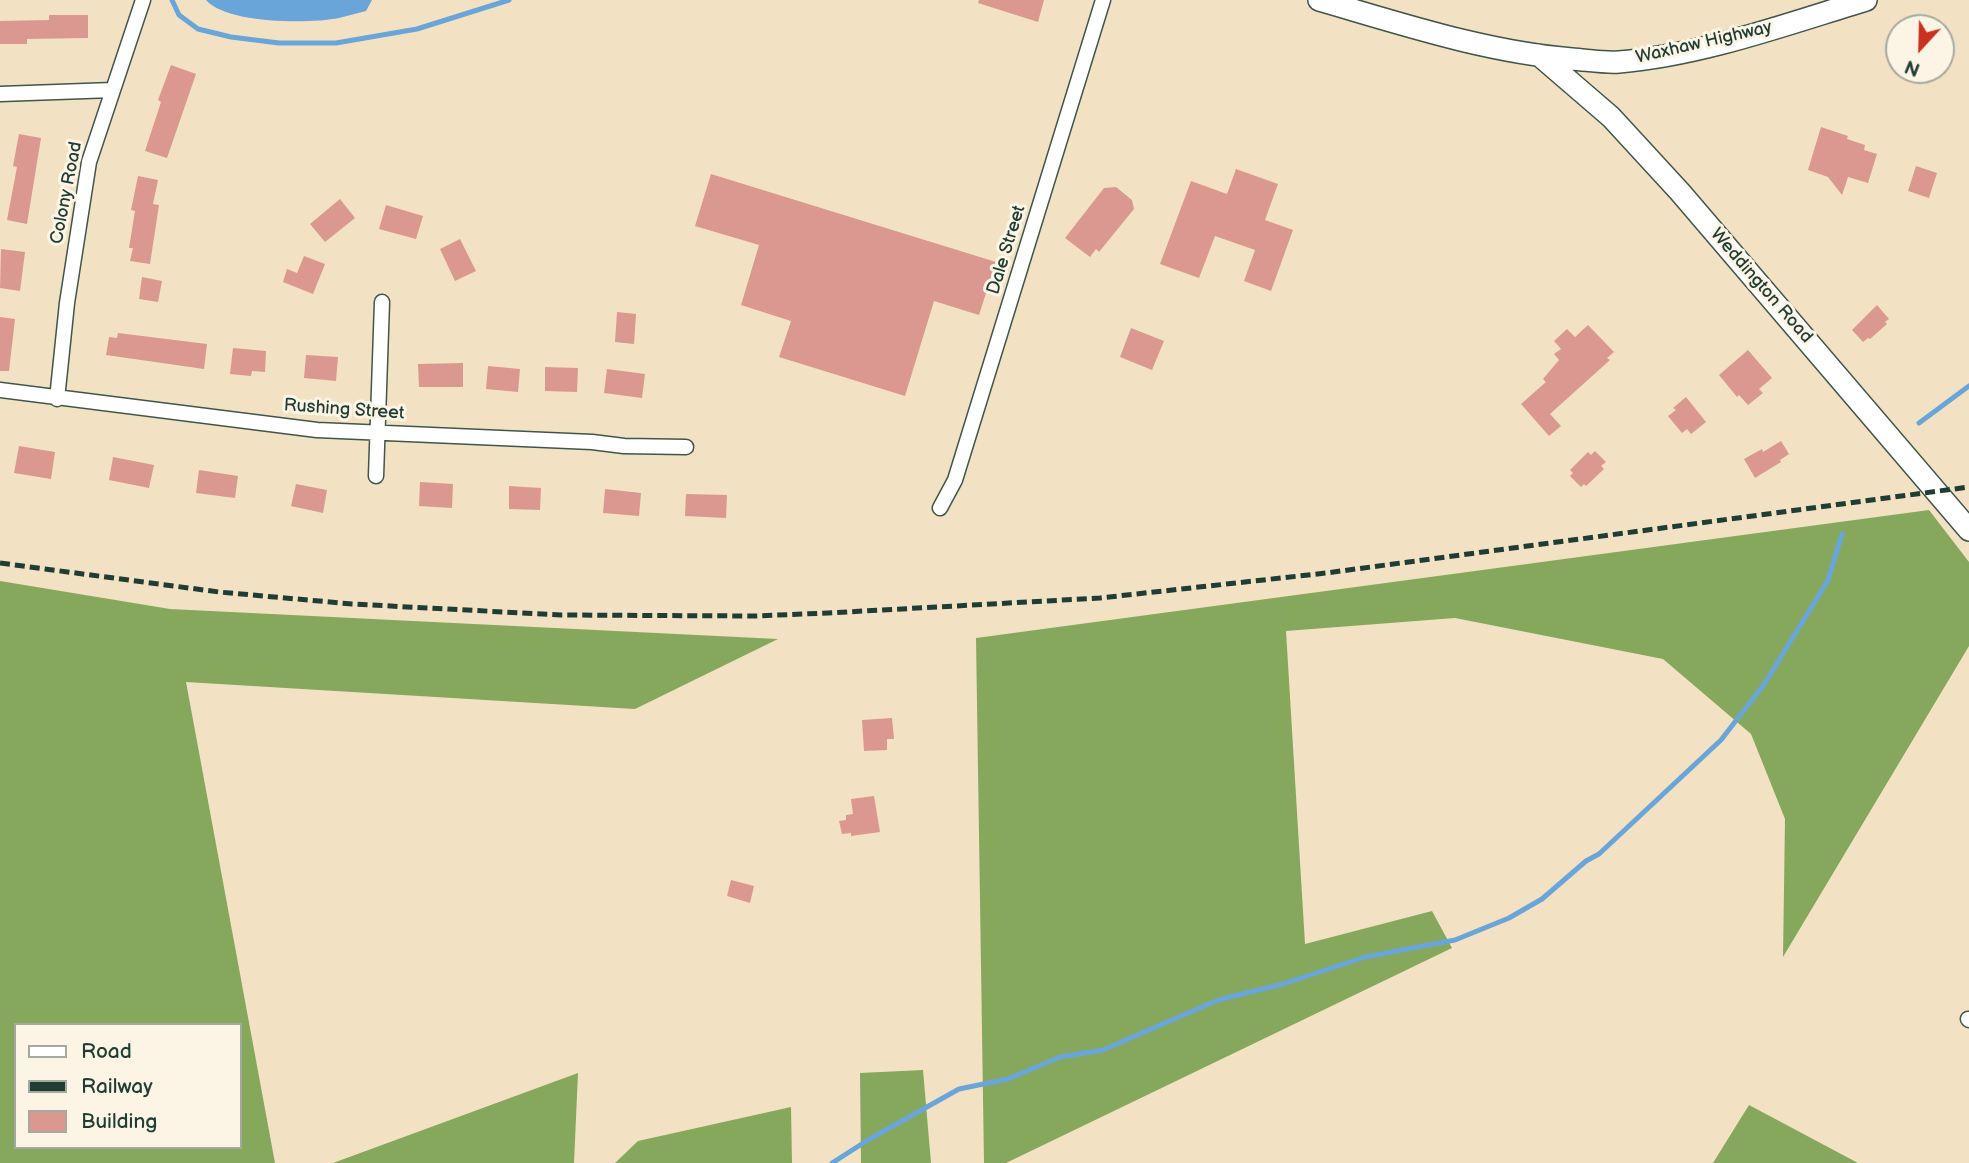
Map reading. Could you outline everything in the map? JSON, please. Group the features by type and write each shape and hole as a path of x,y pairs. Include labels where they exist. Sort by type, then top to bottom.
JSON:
{"main road":[{"name":"Waxhaw Highway","path":"1319,0 1423,30 1539,55 1618,62 1684,51 1782,26 1866,0"},
{"name":"Weddington Road","path":"1539,55 1611,117 1679,192 1969,530"}],"street":[{"name":"Colony Road","path":"57,399 67,303 89,162 143,0"},
{"name":"Dale Street","path":"940,508 956,480 1103,0"},
{"path":"0,94 113,90"},
{"path":"376,476 382,302"},
{"name":"Rushing Street","path":"0,390 317,430 686,447"}],"green space":[{"path":"1929,510 1969,562 1969,646 1783,957 1785,819 1751,734 1663,659 1455,618 1286,631 1305,944 1432,911 1452,948 1006,1163 984,1163 976,638"},
{"path":"0,581 170,609 778,639 635,709 186,682 275,1163 0,1163"},
{"path":"923,1070 931,1163 861,1163 860,1073"},
{"path":"578,1073 574,1163 333,1163"},
{"path":"1749,1105 1858,1163 1713,1163"},
{"path":"791,1107 792,1163 615,1163 638,1141"}],"water":[{"path":"206,0 372,0 366,11 326,20 289,21 231,14"}],"building":[{"path":"979,0 1044,0 1038,22 978,3"},
{"path":"49,15 88,15 88,38 27,39 27,44 0,44 0,21 49,20"},
{"path":"171,65 196,74 167,158 145,151 161,102 158,100"},
{"path":"1821,127 1848,136 1847,139 1865,145 1864,150 1877,154 1868,183 1848,177 1842,195 1828,177 1808,170"},
{"path":"19,134 41,138 27,224 7,220 17,167 13,166"},
{"path":"1916,166 1937,173 1929,198 1908,191"},
{"path":"1236,169 1278,184 1265,220 1293,230 1271,291 1244,281 1255,250 1215,236 1199,278 1160,264 1191,181 1227,194"},
{"path":"711,174 996,262 979,315 934,301 905,396 779,357 791,321 741,305 759,245 695,226"},
{"path":"138,176 158,180 153,204 159,205 150,264 130,261 133,248 129,248 135,211 131,210"},
{"path":"1116,187 1132,200 1134,209 1099,252 1096,249 1090,257 1065,238 1104,188"},
{"path":"340,199 355,218 325,242 310,224"},
{"path":"386,205 423,216 416,239 379,229"},
{"path":"460,239 476,271 455,281 440,249"},
{"path":"1,249 25,252 20,291 0,288"},
{"path":"304,256 325,264 313,294 283,282 287,269 297,273"},
{"path":"142,277 162,281 158,302 139,299"},
{"path":"1877,305 1889,319 1885,322 1887,324 1863,342 1852,330"},
{"path":"617,312 636,314 634,344 615,342"},
{"path":"0,317 15,319 9,371 0,371"},
{"path":"1588,325 1614,352 1607,358 1610,360 1550,414 1561,426 1549,436 1521,404 1546,382 1543,379 1559,360 1554,354 1561,349 1554,341 1567,329 1575,337"},
{"path":"1131,328 1164,341 1152,370 1120,357"},
{"path":"118,333 207,344 204,369 106,355 109,337 117,338"},
{"path":"233,348 266,351 265,372 252,371 251,376 230,374"},
{"path":"1748,350 1772,378 1759,389 1763,393 1748,405 1739,395 1737,397 1719,375"},
{"path":"306,355 338,357 336,381 304,378"},
{"path":"463,363 463,387 419,387 418,364"},
{"path":"488,366 520,369 518,392 486,389"},
{"path":"545,367 578,368 577,392 545,391"},
{"path":"607,369 645,374 642,398 604,393"},
{"path":"1686,397 1706,422 1691,434 1687,429 1682,433 1668,416"},
{"path":"1781,441 1789,454 1755,478 1744,459"},
{"path":"19,446 55,452 51,479 14,473"},
{"path":"1595,451 1606,462 1601,466 1604,469 1586,486 1584,484 1581,487 1570,476 1573,473 1570,470 1588,452 1591,455"},
{"path":"113,457 154,465 149,488 109,480"},
{"path":"199,470 238,476 235,498 196,493"},
{"path":"420,482 453,484 452,508 419,506"},
{"path":"296,484 327,490 323,513 291,506"},
{"path":"509,486 541,488 540,510 509,509"},
{"path":"605,489 641,493 639,516 603,513"},
{"path":"686,494 727,495 726,518 685,516"},
{"path":"892,718 894,739 887,739 887,750 864,751 862,720"},
{"path":"874,796 880,832 851,836 851,833 842,834 839,821 846,820 846,815 853,814 851,799"},
{"path":"731,880 754,886 750,903 727,896"}],"waterway":[{"path":"172,0 179,15 198,29 231,37 279,43 336,43 417,29 509,0"},
{"path":"1919,423 1969,386"},
{"path":"832,1163 959,1089 1008,1079 1060,1057 1103,1050 1218,1000 1283,984 1365,957 1455,940 1509,918 1542,899 1586,861 1599,854 1721,740 1765,683 1828,580 1842,534"}],"railway":[{"path":"0,563 219,592 352,604 561,615 755,616 1100,598 1326,573 1969,487"}]}
